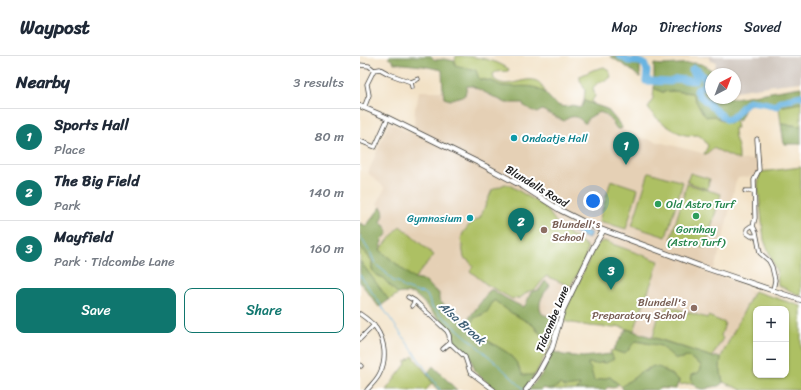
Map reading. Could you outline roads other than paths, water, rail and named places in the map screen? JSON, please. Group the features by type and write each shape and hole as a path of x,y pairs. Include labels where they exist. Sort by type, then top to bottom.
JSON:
{"street":[{"path":"360,65 370,66 374,70"},
{"path":"374,70 380,69 411,82 418,79"},
{"path":"362,107 369,94 367,84 374,70"},
{"path":"411,82 412,87"},
{"name":"Blundells Road","path":"362,107 502,175 524,187 564,213 603,231 801,300"},
{"path":"360,141 376,147 387,120"},
{"path":"757,139 759,170 754,180 754,226 760,253 772,266 775,280 773,290"},
{"path":"745,191 754,191"},
{"path":"754,226 747,229 747,233 751,236 756,236"},
{"name":"Tidcombe Lane","path":"526,389 538,374 552,348 565,307 594,246 603,231"},
{"path":"408,297 415,301 447,331 450,343 465,357 470,372 494,390"},
{"path":"412,306 415,301"},
{"path":"360,314 374,325 379,332 385,355 380,374 366,390"},
{"path":"360,339 374,325"},
{"path":"444,349 450,343"}],"water":[{"path":"575,226 591,233 588,239 573,232"}],"waterway":[{"path":"620,56 628,61 640,62 645,65 647,71 646,81 670,82 677,79 694,81 696,80 696,77 692,70 694,68 696,69 701,73 705,81 705,86 698,88 697,91 700,96 727,120 733,117 749,101 777,106 780,101 801,96"},
{"name":"Alsa Brook","path":"360,236 375,264 393,281 398,282 403,287 427,295 432,307 525,390"},
{"path":"360,275 440,390"}],"place":[{"name":"Ondaatje Hall","path":"514,138"},
{"name":"Sports Hall","path":"626,165"},
{"name":"Old Astro Turf","path":"658,204"},
{"name":"Gornhay (Astro Turf)","path":"696,216"},
{"name":"Gymnasium","path":"470,218"},
{"name":"Blundell's School","path":"544,230"},
{"name":"The Big Field","path":"521,241"},
{"name":"Mayfield","path":"611,290"},
{"name":"Blundell's Preparatory School","path":"694,308"}]}
